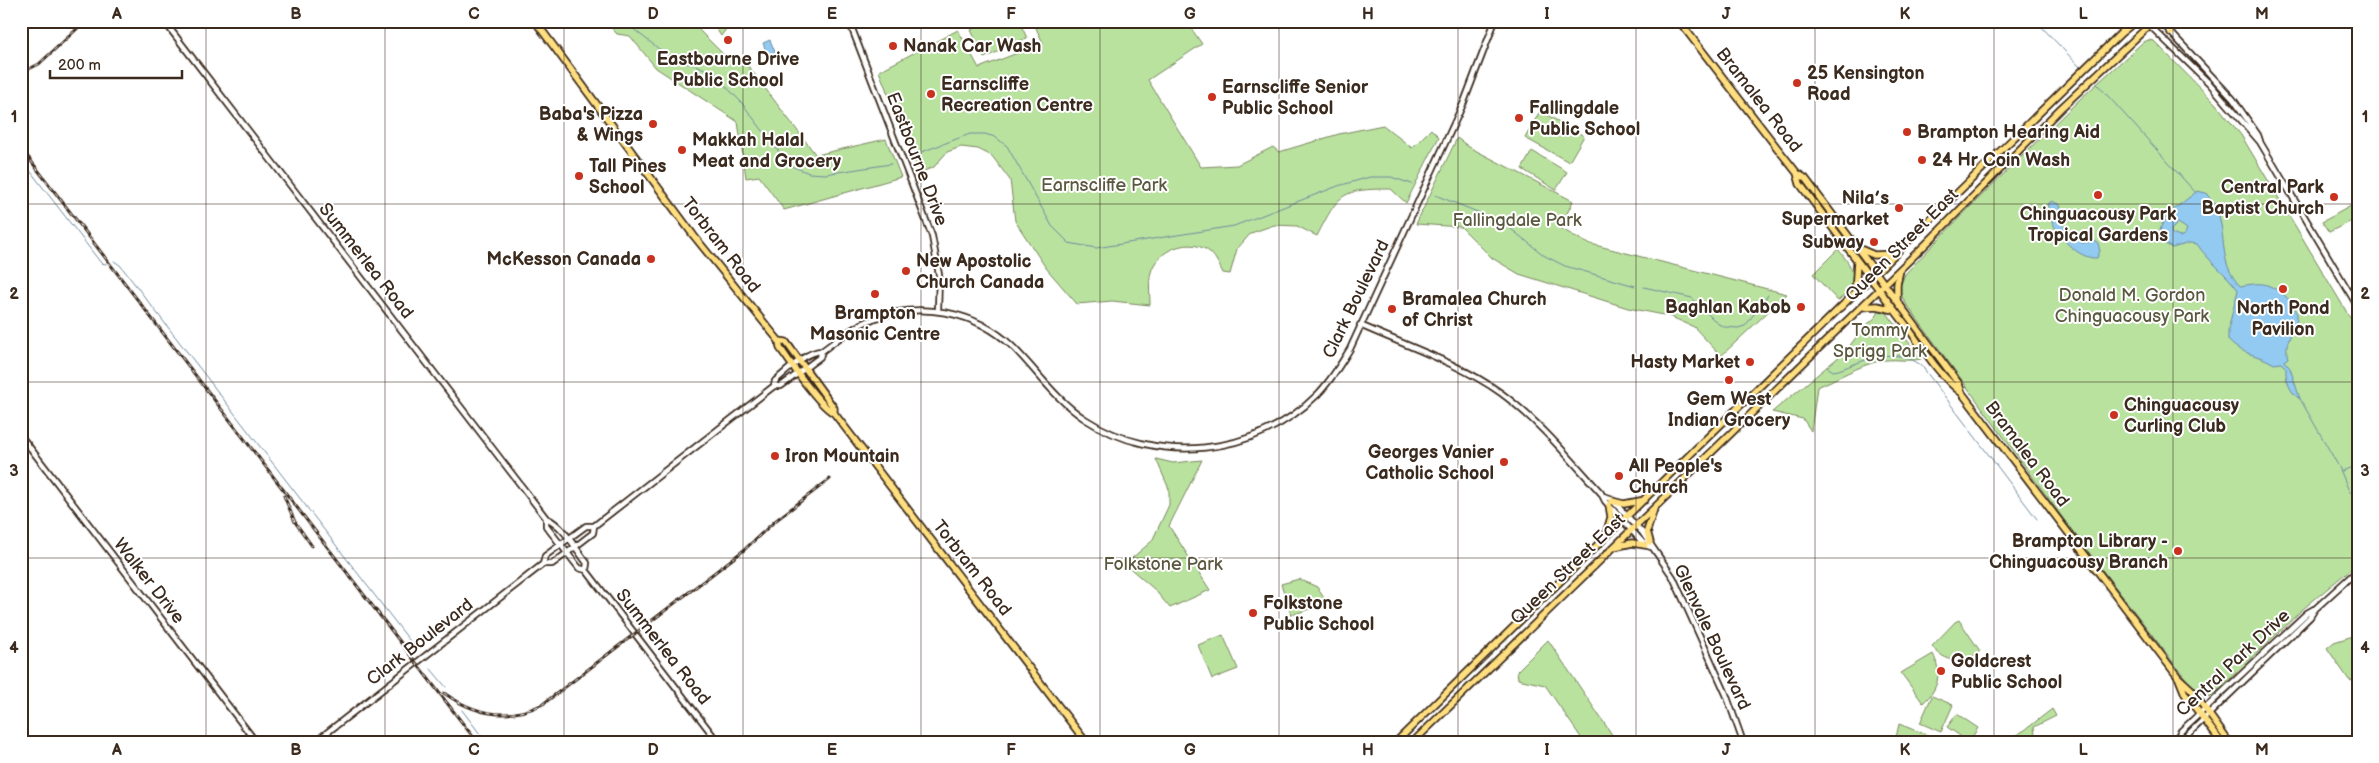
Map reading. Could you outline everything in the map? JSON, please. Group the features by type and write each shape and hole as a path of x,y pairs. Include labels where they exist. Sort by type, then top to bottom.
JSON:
{"main road":[{"name":"Torbram Road","path":"535,21 694,236 779,341 780,348 794,367 829,411 834,413 1086,742"},
{"name":"Bramalea Road","path":"1679,21 1797,173 1805,178 1897,300 1958,384 1962,393"},
{"path":"2121,33 2124,21"},
{"name":"Queen Street East","path":"1396,742 2121,33 2136,21"},
{"path":"2171,33 2173,21"},
{"name":"Queen Street East","path":"1413,742 1656,504 1879,290 2149,23"},
{"name":"Bramalea Road","path":"1797,173 1800,184 1870,279 1955,387 1962,393 2178,677 2191,689 2229,742"},
{"path":"1858,248 1874,255 1896,254"},
{"path":"1855,294 1857,261"},
{"path":"1897,300 1896,284 1901,268"},
{"path":"1861,307 1877,306 1894,310"},
{"name":"Torbram Road","path":"779,341 786,342 834,408 834,413"},
{"path":"1604,538 1610,521 1610,503 1624,504 1644,500"},
{"path":"1612,547 1632,543 1649,545 1648,525 1656,504"},
{"name":"Bramalea Road","path":"2178,677 2184,694 2221,742"}],"street":[{"name":"Summerlea Road","path":"164,21 546,518 554,521 575,547 587,564 586,570"},
{"name":"Eastbourne Drive","path":"849,21 932,236 940,275 938,311"},
{"name":"Clark Boulevard","path":"543,564 545,556 586,526 594,526 774,386 775,382 814,351 822,351 854,328 873,319 907,311 938,311 966,318 994,331 1015,349 1066,404 1084,419 1104,430 1141,444 1183,449 1231,444 1266,430 1295,414 1318,394 1336,372 1350,349 1468,93 1495,21"},
{"path":"2160,21 2233,99 2258,135 2260,142"},
{"path":"2149,23 2210,84 2260,142 2358,307"},
{"name":"Glenvale Boulevard","path":"1360,325 1448,363 1501,394 1532,420 1625,518 1649,545 1677,585 1726,694 1743,742"},
{"name":"Clark Boulevard","path":"774,386 781,386 799,373 820,357 822,351"},
{"name":"Walker Drive","path":"21,436 256,742"},
{"name":"Summerlea Road","path":"546,518 546,526 579,568 586,570 718,742"},
{"name":"Clark Boulevard","path":"315,742 543,564 552,564 575,547 593,533 594,526"},
{"name":"Central Park Drive","path":"2174,742 2181,731 2205,708 2307,613 2315,609 2358,570"},
{"name":"Central Park Drive","path":"2180,742 2310,617 2315,609"}],"green space":[{"path":"605,21 690,21 728,59 742,58 816,155 886,139 901,177 784,210 759,176 746,178 738,122 656,68 630,36 617,34"},
{"path":"711,21 732,21 721,36"},
{"path":"989,21 1019,21 1027,38 984,58 971,30"},
{"name":"Earnscliffe Park","path":"1049,21 1186,21 1202,44 1148,80 1201,167 1237,165 1273,147 1279,152 1339,134 1383,125 1412,148 1431,129 1439,137 1406,203 1391,189 1361,190 1351,193 1337,202 1317,236 1297,226 1274,225 1251,233 1237,249 1230,274 1223,273 1213,255 1204,248 1187,245 1170,250 1156,261 1151,273 1150,305 1112,301 1077,304 1046,268 1015,221 1010,180 992,156 978,149 961,147 947,152 934,167 919,173 879,71 958,30 979,68 1043,43 1036,28"},
{"name":"Donald M. Gordon Chinguacousy Park","path":"2148,40 2154,41 2216,104 2241,135 2358,331 2358,563 2303,609 2213,695 2207,697 2196,692 2073,532 1904,301 1899,289 1905,274 1971,206 2078,101 2142,43"},
{"path":"1540,111 1584,136 1569,162 1525,138"},
{"name":"Fallingdale Park","path":"1457,138 1469,147 1573,201 1560,228 1587,243 1787,294 1721,356 1694,327 1669,316 1628,308 1519,274 1492,258 1461,227 1416,224"},
{"path":"1532,151 1567,172 1556,190 1522,169"},
{"path":"2358,202 2358,218 2329,232 2322,222"},
{"path":"1838,249 1849,264 1853,275 1850,287 1838,301 1813,274"},
{"name":"Tommy Sprigg Park","path":"1879,310 1887,313 1921,359 1871,363 1817,387 1811,431 1803,419 1772,412 1846,351 1862,329 1876,317"},
{"name":"Folkstone Park","path":"1156,459 1173,463 1202,460 1169,526 1210,590 1170,608 1154,589 1125,564 1152,541 1169,505 1169,489"},
{"path":"1299,579 1317,587 1327,603 1292,615 1281,584"},
{"path":"1959,620 1980,651 1968,659 1949,659 1942,656 1932,646"},
{"path":"1223,635 1238,669 1212,679 1198,645"},
{"path":"2353,636 2358,637 2358,677 2352,681 2349,680 2327,648 2334,642"},
{"path":"1548,640 1617,742 1584,742 1545,685 1518,679 1517,671"},
{"path":"1933,654 1938,674 1936,686 1923,703 1901,673"},
{"path":"1932,696 1953,705 1941,732 1920,723"},
{"path":"2052,709 2056,716 2034,727 2036,742 2003,742 2025,730"},
{"path":"1957,714 1978,728 1969,742 1947,727"},
{"path":"1899,724 1945,742 1895,742"}],"water":[{"path":"770,40 775,52 767,55 763,43"},
{"path":"2197,191 2206,193 2216,207 2229,268 2240,286 2267,285 2292,302 2295,308 2297,313 2296,323 2288,342 2288,358 2284,361 2290,368 2300,399 2291,390 2287,382 2286,368 2281,363 2274,364 2244,352 2228,340 2228,330 2238,290 2233,284 2197,244 2190,243 2172,248 2162,242 2161,226 2165,219","holes":["2178,223 2187,229 2185,234 2180,237 2172,234 2171,230"]},
{"path":"2052,201 2060,205 2062,212 2060,222 2070,232 2079,235 2082,243 2095,241 2098,243 2100,251 2097,258 2088,257 2080,253 2063,239 2052,221 2049,211 2049,203"}],"waterway":[{"path":"623,21 659,49 679,61 698,66 713,73 741,102 789,165 809,173 825,174 891,164"},
{"path":"2036,21 2080,67"},
{"path":"2097,84 2196,193"},
{"path":"916,154 970,134 985,134 995,137 1007,146 1052,226 1069,243 1096,248 1234,226 1338,186 1370,177 1391,177 1412,184"},
{"path":"21,159 101,263 106,264"},
{"path":"1435,195 1485,215 1511,229 1545,256 1565,266 1635,286"},
{"path":"114,261 120,265 413,645"},
{"path":"1644,287 1692,298 1717,323 1724,327 1738,328 1745,326 1768,295"},
{"path":"1827,367 1833,371 1839,370 1880,356 1890,355 1911,359 1921,365 2037,519"},
{"path":"2299,397 2339,467 2349,491 2358,499"},
{"path":"2342,471 2358,465"},
{"path":"431,669 446,687"},
{"path":"462,710 486,742"}],"railway":[{"path":"21,73 39,64 79,27"},
{"path":"21,148 477,742"},
{"path":"444,693 468,706 492,713 518,713 543,704 744,550 775,521 830,479"},
{"path":"284,496 295,522 312,546"}],"place":[{"name":"Eastbourne Drive Public School","path":"728,40"},
{"name":"Nanak Car Wash","path":"893,46"},
{"name":"25 Kensington Road","path":"1797,83"},
{"name":"Earnscliffe Recreation Centre","path":"931,94"},
{"name":"Earnscliffe Senior Public School","path":"1212,97"},
{"name":"Fallingdale Public School","path":"1519,118"},
{"name":"Baba's Pizza & Wings","path":"653,124"},
{"name":"Brampton Hearing Aid","path":"1907,132"},
{"name":"Makkah Halal Meat and Grocery","path":"682,150"},
{"name":"24 Hr Coin Wash","path":"1922,160"},
{"name":"Tall Pines School","path":"579,176"},
{"name":"Chinguacousy Park Tropical Gardens","path":"2098,195"},
{"name":"Central Park Baptist Church","path":"2334,197"},
{"name":"Nila’s Supermarket","path":"1899,208"},
{"name":"Subway","path":"1874,242"},
{"name":"McKesson Canada","path":"651,259"},
{"name":"New Apostolic Church Canada","path":"906,271"},
{"name":"North Pond Pavilion","path":"2283,289"},
{"name":"Brampton Masonic Centre","path":"875,294"},
{"name":"Baghlan Kabob","path":"1801,307"},
{"name":"Bramalea Church of Christ","path":"1392,309"},
{"name":"Hasty Market","path":"1750,362"},
{"name":"Gem West Indian Grocery","path":"1729,380"},
{"name":"Chinguacousy Curling Club","path":"2114,415"},
{"name":"Iron Mountain","path":"775,456"},
{"name":"Georges Vanier Catholic School","path":"1504,462"},
{"name":"All People's Church","path":"1619,476"},
{"name":"Brampton Library - Chinguacousy Branch","path":"2178,551"},
{"name":"Folkstone Public School","path":"1253,613"},
{"name":"Goldcrest Public School","path":"1941,671"}]}
